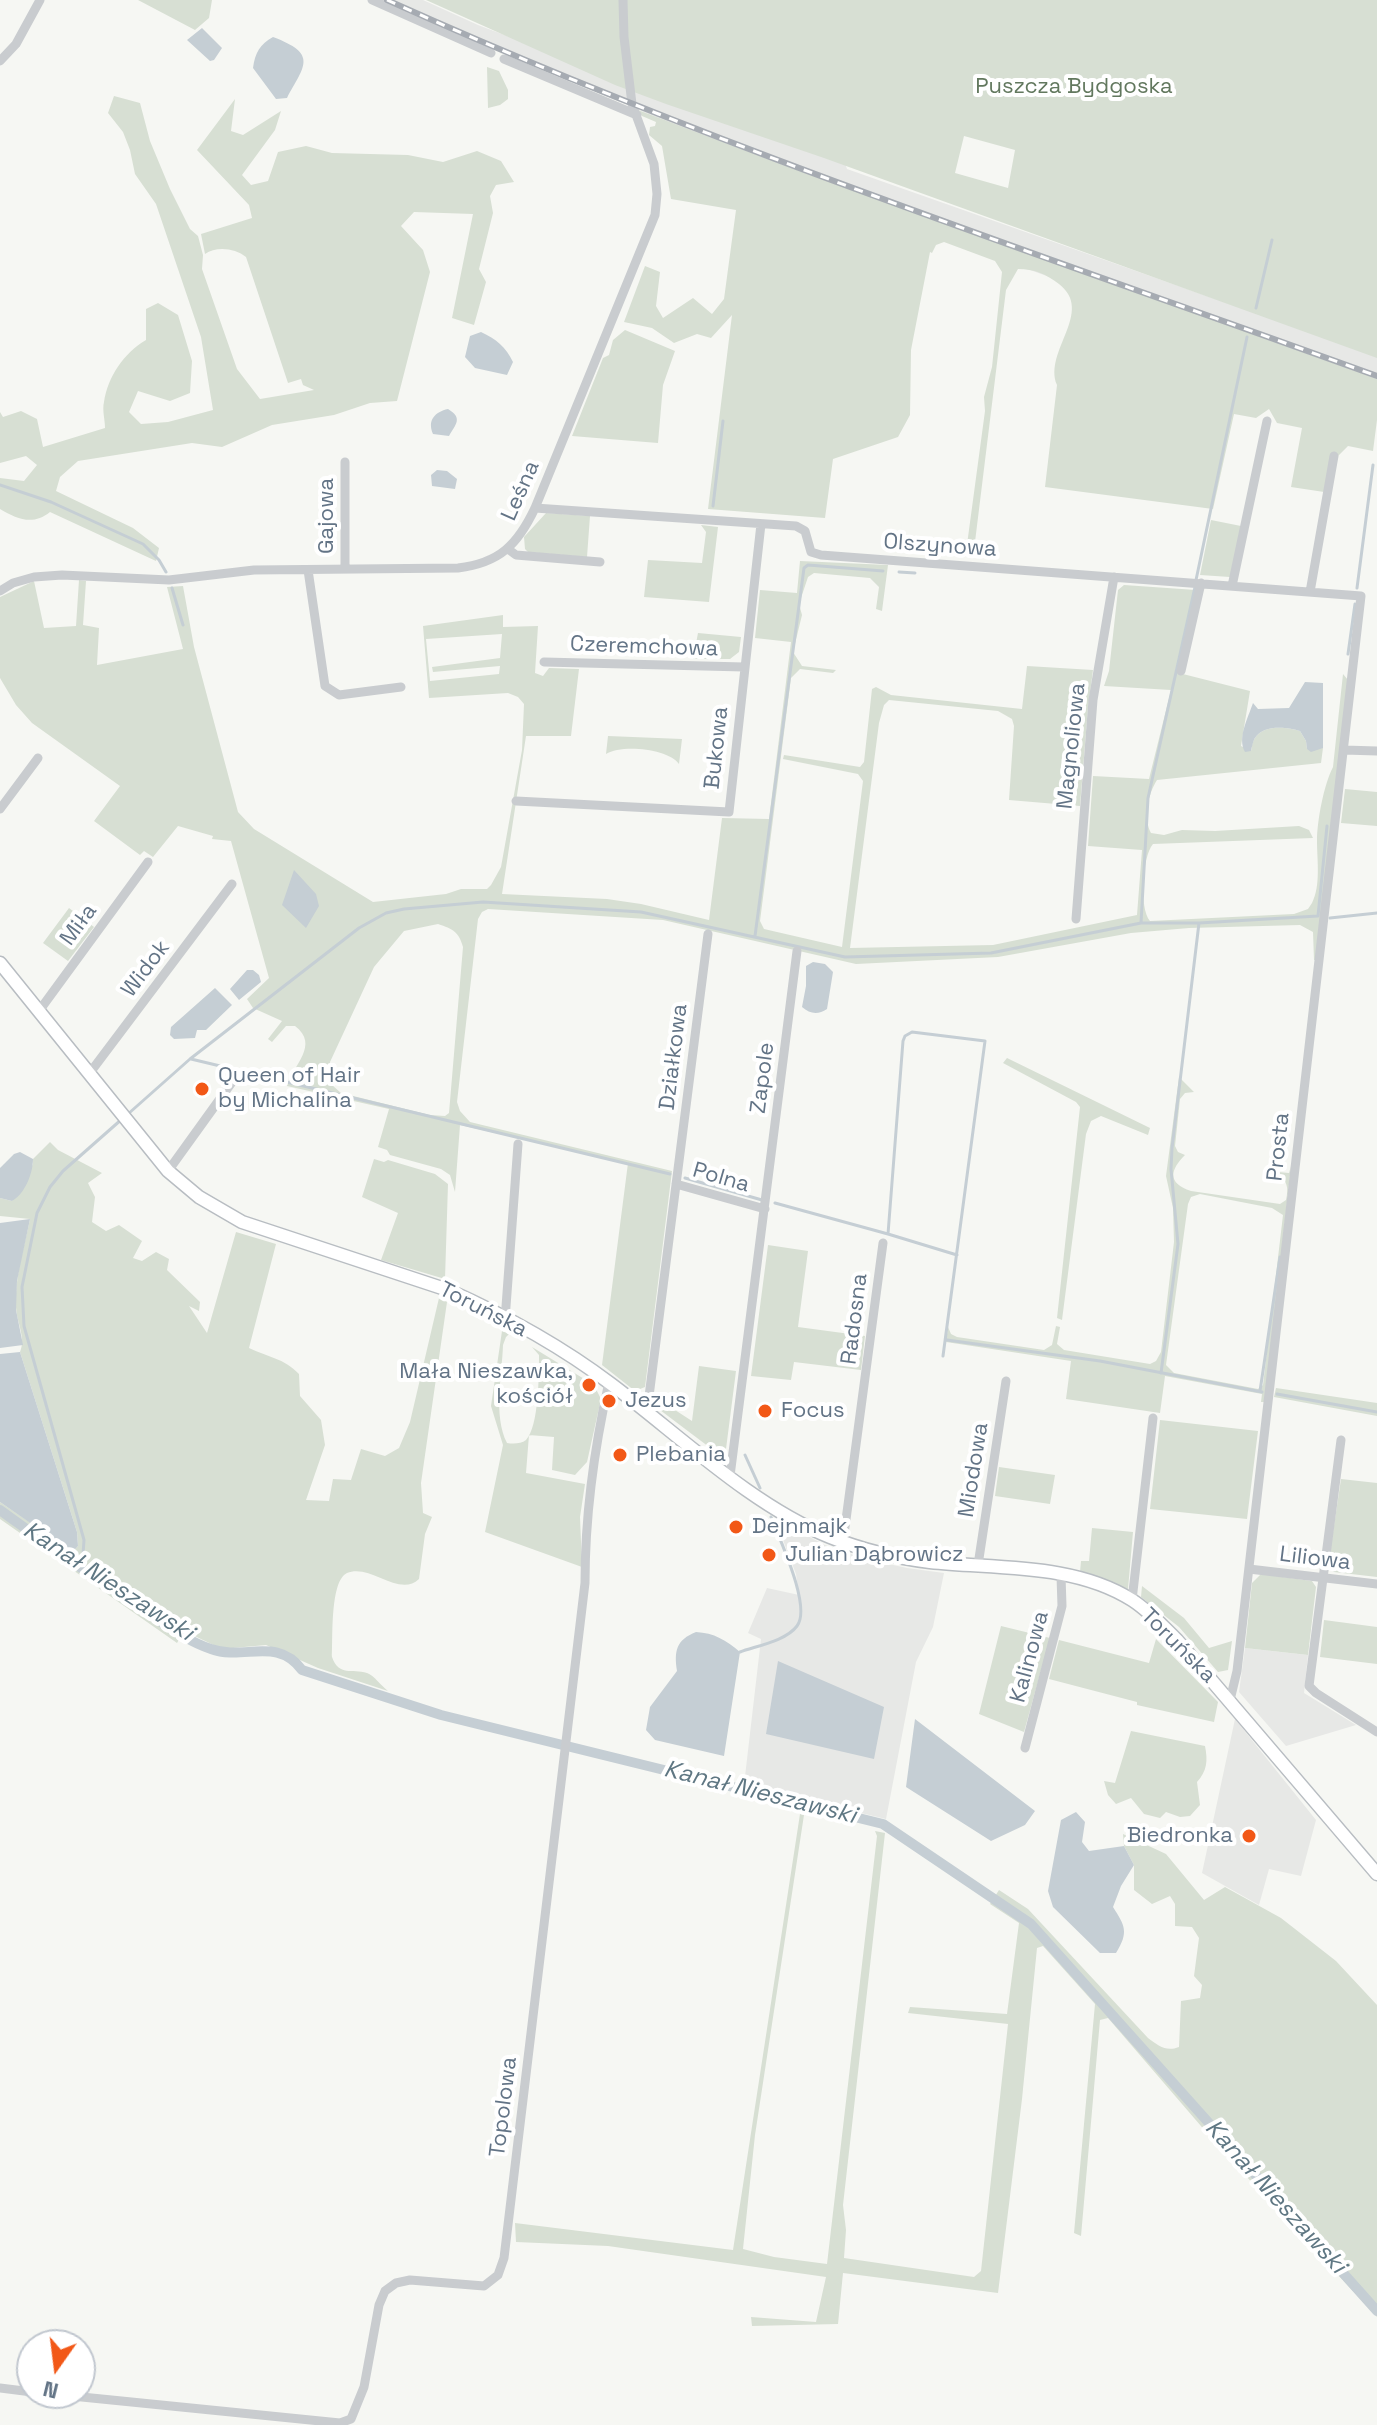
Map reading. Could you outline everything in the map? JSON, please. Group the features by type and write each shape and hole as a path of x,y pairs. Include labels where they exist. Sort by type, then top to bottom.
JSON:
{"main road":[{"name":"Toruńska","path":"0,963 168,1171 199,1197 239,1221 448,1290 505,1320 569,1355 609,1382 780,1512 843,1542 912,1560 978,1565 1091,1582 1132,1600 1177,1640 1377,1874"}],"street":[{"path":"0,61 16,44 40,0"},
{"path":"372,0 491,53"},
{"name":"Leśna","path":"0,591 13,583 46,576 169,580 254,570 466,567 487,562 516,543 535,508 655,215 657,194 654,164 632,104 626,64 623,0"},
{"path":"504,59 637,115"},
{"path":"1232,586 1267,421"},
{"path":"1310,592 1334,456"},
{"name":"Gajowa","path":"345,462 345,569"},
{"name":"Olszynowa","path":"535,508 801,527 806,534 809,550 821,555 1361,596"},
{"name":"Bukowa","path":"516,801 729,812 761,524"},
{"path":"508,549 516,555 600,562"},
{"path":"308,570 325,686 339,695 401,687"},
{"name":"Magnoliowa","path":"1076,919 1093,700 1114,577"},
{"path":"1181,671 1198,583"},
{"name":"Prosta","path":"1230,1700 1237,1671 1361,596"},
{"name":"Czeremchowa","path":"544,662 744,667"},
{"path":"1344,750 1377,751"},
{"path":"0,809 38,758"},
{"name":"Miła","path":"39,1011 148,862"},
{"name":"Widok","path":"89,1074 232,884"},
{"name":"Działkowa","path":"676,1184 708,934"},
{"name":"Zapole","path":"765,1209 797,951"},
{"path":"168,1171 235,1078"},
{"path":"505,1320 518,1144"},
{"name":"Polna","path":"647,1412 676,1184 765,1209 730,1476"},
{"name":"Radosna","path":"843,1542 883,1243"},
{"name":"Miodowa","path":"978,1565 1006,1381"},
{"name":"Topolowa","path":"96,2399 340,2423 351,2419 357,2408 368,2370 379,2305 390,2286 410,2280 484,2286 498,2275 504,2258 585,1583 585,1523 590,1482 609,1382"},
{"path":"1132,1600 1153,1418"},
{"path":"1341,1440 1309,1686 1377,1732"},
{"name":"Liliowa","path":"1249,1569 1377,1584"},
{"name":"Kalinowa","path":"1025,1748 1062,1606 1061,1576"}],"shaded area":[{"path":"376,0 423,0 478,25 568,59 839,145 847,169 1377,356 1377,396 664,137 665,121"},
{"path":"202,28 222,48 214,60 210,61 187,40"},
{"path":"273,37 297,49 304,62 287,98 276,99 253,68 259,50"},
{"path":"481,332 500,344 510,357 513,362 507,375 475,368 465,357 470,336"},
{"path":"448,409 457,418 454,428 449,436 433,434 433,417"},
{"path":"437,470 447,471 457,479 455,489 432,486 431,475"},
{"path":"1305,682 1323,683 1323,748 1311,752 1300,731 1276,728 1264,730 1255,739 1251,751 1245,752 1243,734 1253,703 1258,709 1289,708"},
{"path":"294,870 316,894 319,906 306,928 282,905"},
{"path":"813,962 825,964 833,972 827,1009 817,1013 802,1007 806,966"},
{"path":"247,970 259,975 261,982 239,1000 230,989"},
{"path":"215,988 232,1005 206,1030 197,1030 195,1038 174,1039 170,1035 171,1027"},
{"path":"20,1152 33,1159 27,1183 12,1201 0,1198 0,1168"},
{"path":"30,1219 17,1281 16,1310 23,1345 0,1348 0,1223"},
{"path":"20,1352 77,1532 78,1546 72,1552 0,1502 0,1354"},
{"path":"775,1519 825,1545 866,1559 944,1573 933,1627 916,1662 886,1819 744,1785 761,1639 748,1633 767,1588 799,1595 796,1574"},
{"path":"696,1632 720,1638 740,1652 724,1756 655,1740 646,1730 650,1707 677,1671 680,1643"},
{"path":"1245,1648 1308,1655 1304,1693 1356,1725 1286,1746 1239,1692"},
{"path":"778,1661 884,1707 874,1759 766,1734"},
{"path":"915,1719 1035,1811 1025,1825 991,1841 906,1787"},
{"path":"1235,1719 1316,1820 1301,1876 1269,1869 1259,1905 1202,1873"},
{"path":"1076,1812 1085,1822 1082,1842 1089,1851 1124,1846 1134,1865 1113,1907 1124,1929 1123,1940 1116,1953 1100,1953 1053,1907 1048,1891 1061,1820"}],"green space":[{"path":"138,0 212,0 209,18 195,30"},
{"name":"Puszcza Bydgoska","path":"426,0 1377,0 1377,358 824,158 615,85","holes":["964,136 1015,150 1008,188 955,173"]},
{"path":"487,67 499,71 508,90 508,99 488,108"},
{"path":"114,96 140,103 150,141 170,189 190,229 198,236 203,255 202,269 237,369 260,399 314,390 303,385 301,379 288,383 246,257 226,249 205,254 201,234 252,218 249,205 197,150 235,99 231,131 243,135 281,111 275,130 242,175 251,185 268,181 278,152 306,146 332,153 408,155 443,162 477,151 501,161 514,182 496,185 490,196 493,213 479,269 486,282 474,325 452,318 473,214 414,212 401,226 423,250 430,272 397,401 370,403 334,415 272,425 222,447 192,443 78,461 60,477 56,491 133,528 159,548 156,561 50,512 37,519 25,520 0,509 0,478 24,481 37,465 26,456 0,463 0,412 3,417 21,411 37,419 43,447 105,428 103,405 109,383 124,358 146,340 146,309 158,303 178,315 192,361 190,393 170,401 138,391 129,412 141,424 168,422 213,410 201,337 156,204 135,174 123,132 108,113"},
{"path":"638,110 1377,379 1373,451 1348,446 1338,456 1324,492 1291,487 1302,428 1277,423 1269,409 1256,418 1234,414 1213,509 1045,487 1057,385 1056,359 1072,307 1069,295 1054,280 1035,271 1018,269 1006,290 974,550 966,552 1002,272 995,261 944,242 930,252 911,350 910,415 898,437 833,459 825,518 708,509 732,315 711,338 697,334 674,343 652,328 624,322 645,266 660,272 656,306 663,318 693,298 712,314 724,299 736,210 671,199 662,146 649,135 650,127 655,126 656,122 642,116"},
{"path":"625,330 675,351 663,385 658,443 572,436 603,358 609,355 613,340"},
{"path":"546,513 590,516 587,557 528,552 525,549 524,537"},
{"path":"1211,520 1241,526 1230,577 1200,575"},
{"path":"701,525 718,527 709,602 644,597 648,560 702,563 706,532"},
{"path":"800,561 888,565 882,611 876,609 879,587 870,578 814,573 808,577 799,604 802,615 793,652 802,666 836,670 833,673 800,669 791,678 760,921 764,929 842,947 863,781 858,774 783,759 784,755 860,767 864,762 872,689 876,687 891,695 1022,709 1027,666 1093,670 1080,806 1009,800 1014,726 1012,719 998,711 889,700 884,705 879,723 850,948 993,945 1137,915 1142,850 1088,846 1093,776 1149,779 1171,690 1104,686 1109,671 1118,590 1124,585 1196,590 1175,672 1250,691 1241,746 1251,751 1253,741 1264,730 1283,728 1300,731 1307,749 1323,748 1321,763 1157,780 1148,806 1147,820 1151,833 1164,835 1182,830 1299,826 1309,830 1313,838 1153,844 1146,860 1143,882 1144,905 1150,921 1294,914 1308,909 1317,888 1318,823 1333,767 1343,674 1348,680 1317,960 1314,960 1313,932 1300,925 1131,933 998,957 856,964 663,920 488,909 482,912 478,919 457,1102 460,1111 470,1122 672,1171 645,1387 635,1391 602,1365 628,1163 460,1125 455,1192 450,1175 441,1169 390,1155 387,1150 378,1147 389,1109 287,1086 303,1055 305,1040 295,1026 286,1026 272,1042 268,1039 282,1021 253,1008 247,999 269,978 231,841 212,839 213,836 178,826 153,857 144,851 140,855 94,821 120,786 32,723 16,705 0,678 0,597 34,581 44,628 76,626 79,580 86,581 83,625 99,628 97,665 183,649 167,587 183,586 194,647 238,812 254,829 373,902 446,894 461,889 487,889 501,867 522,750 524,704 508,693 429,698 423,626 503,615 503,627 538,626 535,673 543,676 549,668 579,669 571,736 526,736 502,894 607,899 709,920 722,818 769,819 791,642 755,638 760,590 797,593","holes":["502,634 500,658 432,667 433,672 500,666 499,674 430,681 426,639","438,924 455,932 463,947 449,1113 445,1116 430,1115 341,1093 332,1085 330,1062 374,967 404,931"]},
{"path":"698,633 741,637 739,652 730,659 693,659"},
{"path":"608,736 682,739 679,764 666,755 645,750 623,749 606,754"},
{"path":"1345,789 1377,792 1377,826 1341,823"},
{"path":"69,908 94,927 68,961 43,943"},
{"path":"1007,1058 1150,1128 1148,1135 1101,1116 1091,1121 1086,1134 1062,1320 1057,1318 1080,1107 1003,1063"},
{"path":"1179,1077 1194,1092 1185,1093 1180,1099 1175,1146 1178,1152 1185,1155 1173,1176 1183,1188 1280,1204 1286,1200 1287,1188 1278,1172 1289,1173 1291,1166 1265,1402 1261,1402 1262,1394 1165,1376 1160,1413 1066,1399 1071,1361 946,1342 948,1327 951,1334 957,1337 1044,1350 1052,1345 1056,1326 1060,1327 1057,1344 1064,1350 1150,1364 1156,1361 1161,1352 1174,1242 1173,1208 1166,1176","holes":["1200,1194 1272,1208 1283,1215 1263,1385 1258,1389 1174,1373 1166,1365 1191,1197"]},
{"path":"50,1142 58,1150 102,1173 88,1183 95,1197 92,1222 106,1231 119,1225 142,1241 133,1258 142,1261 156,1252 169,1259 167,1270 200,1302 199,1311 189,1306 207,1333 236,1232 276,1244 249,1348 281,1361 299,1374 300,1396 321,1420 325,1445 306,1500 329,1501 333,1479 351,1480 361,1449 385,1456 399,1448 410,1422 439,1298 447,1302 421,1483 423,1513 432,1517 425,1534 419,1579 403,1585 365,1572 347,1573 335,1598 332,1657 335,1663 342,1670 370,1674 388,1691 318,1668 266,1645 222,1649 184,1631 177,1643 0,1519 0,1502 72,1551 78,1546 77,1532 20,1352 22,1341 16,1286 30,1219 0,1216 0,1198 12,1201 33,1159"},
{"path":"374,1159 435,1174 448,1184 445,1279 381,1260 398,1213 362,1197"},
{"path":"768,1245 808,1251 798,1327 865,1336 861,1370 794,1362 791,1380 751,1376"},
{"path":"502,1331 509,1334 503,1345 500,1382 499,1408 503,1432 507,1443 522,1442 529,1435 526,1473 585,1484 580,1517 582,1567 485,1532 503,1445 491,1406"},
{"path":"532,1347 594,1385 601,1399 587,1462 575,1475 552,1470 554,1437 529,1435 536,1412 539,1374 539,1355"},
{"path":"699,1366 736,1371 726,1449 717,1453 660,1410 658,1399 692,1421"},
{"path":"1276,1388 1377,1403 1377,1416 1274,1397"},
{"path":"1160,1420 1258,1431 1247,1519 1150,1509"},
{"path":"999,1467 1055,1475 1050,1504 995,1496"},
{"path":"1341,1479 1377,1483 1377,1577 1334,1572 1328,1566"},
{"path":"1092,1528 1133,1532 1128,1589 1080,1572 1081,1561 1089,1561"},
{"path":"1261,1574 1312,1581 1316,1587 1308,1655 1245,1648 1252,1583"},
{"path":"1142,1586 1184,1618 1209,1648 1232,1641 1228,1670 1218,1672 1179,1627 1141,1597"},
{"path":"1324,1620 1377,1627 1377,1664 1320,1657"},
{"path":"1001,1626 1050,1638 1024,1732 979,1714"},
{"path":"1156,1639 1218,1702 1214,1722 1137,1705 1137,1702 1049,1679 1059,1640 1149,1663"},
{"path":"1131,1731 1205,1746 1206,1766 1197,1782 1200,1805 1190,1816 1180,1817 1166,1812 1160,1818 1144,1814 1131,1798 1116,1804 1108,1795 1104,1781 1115,1783"},
{"path":"800,1814 804,1815 755,2135 743,2249 774,2257 827,2264 877,1836 875,1831 885,1833 843,2205 846,2230 844,2258 974,2277 981,2271 1008,2024 908,2013 910,2007 1007,2014 1019,1923 990,1904 999,1890 1028,1909 1148,2038 1159,2046 1179,2047 1181,2001 1200,1998 1202,1985 1194,1976 1199,1938 1192,1927 1175,1926 1175,1904 1170,1896 1152,1904 1134,1890 1134,1865 1124,1846 1123,1834 1166,1854 1204,1900 1225,1887 1281,1918 1336,1961 1377,2005 1377,2317 1219,2147 1108,2018 1100,2020 1081,2236 1074,2233 1095,2004 1043,1946 1037,1948 998,2293 843,2273 838,2324 752,2326 751,2317 816,2322 826,2277 608,2246 516,2242 515,2223 733,2250"}],"waterway":[{"path":"1256,308 1272,240"},
{"path":"1196,580 1247,337"},
{"path":"713,506 723,421"},
{"path":"1357,588 1373,465"},
{"path":"0,485 51,502 143,544 166,572"},
{"path":"755,936 804,568 808,565 883,571"},
{"path":"899,572 915,573"},
{"path":"128,1114 190,1059 359,928 386,913 404,909 483,902 641,912 845,957 991,953 1141,923 1148,798 1195,587"},
{"path":"172,588 183,625"},
{"path":"1348,654 1355,604"},
{"path":"1199,923 1318,916 1327,826"},
{"path":"1330,918 1377,913"},
{"path":"1141,923 1199,923 1172,1148 1178,1244 1161,1373"},
{"path":"943,1356 985,1041 912,1032 903,1041 888,1234 957,1255"},
{"path":"191,1059 670,1174"},
{"path":"82,1569 84,1540 24,1326 22,1287 37,1213 50,1187 63,1171 122,1119"},
{"path":"685,1178 762,1200"},
{"path":"775,1203 888,1234"},
{"path":"1260,1391 1280,1257"},
{"path":"947,1340 1100,1361 1262,1392"},
{"path":"1277,1394 1377,1412"},
{"path":"745,1455 760,1488"},
{"name":"Kanał Nieszawski","path":"0,1510 167,1626 211,1649 282,1654 302,1670 441,1715 883,1824 1031,1924 1377,2311"},
{"path":"740,1652 786,1636 797,1626 801,1617 793,1572 771,1517"}],"railway":[{"path":"387,0 508,53 754,151 1377,376"}],"place":[{"name":"Queen of Hair by Michalina","path":"202,1089"},
{"name":"Mała Nieszawka, kościół","path":"589,1385"},
{"name":"Jezus","path":"609,1401"},
{"name":"Focus","path":"765,1411"},
{"name":"Plebania","path":"620,1455"},
{"name":"Dejnmajk","path":"736,1527"},
{"name":"Julian Dąbrowicz","path":"769,1555"},
{"name":"Biedronka","path":"1249,1836"}]}
